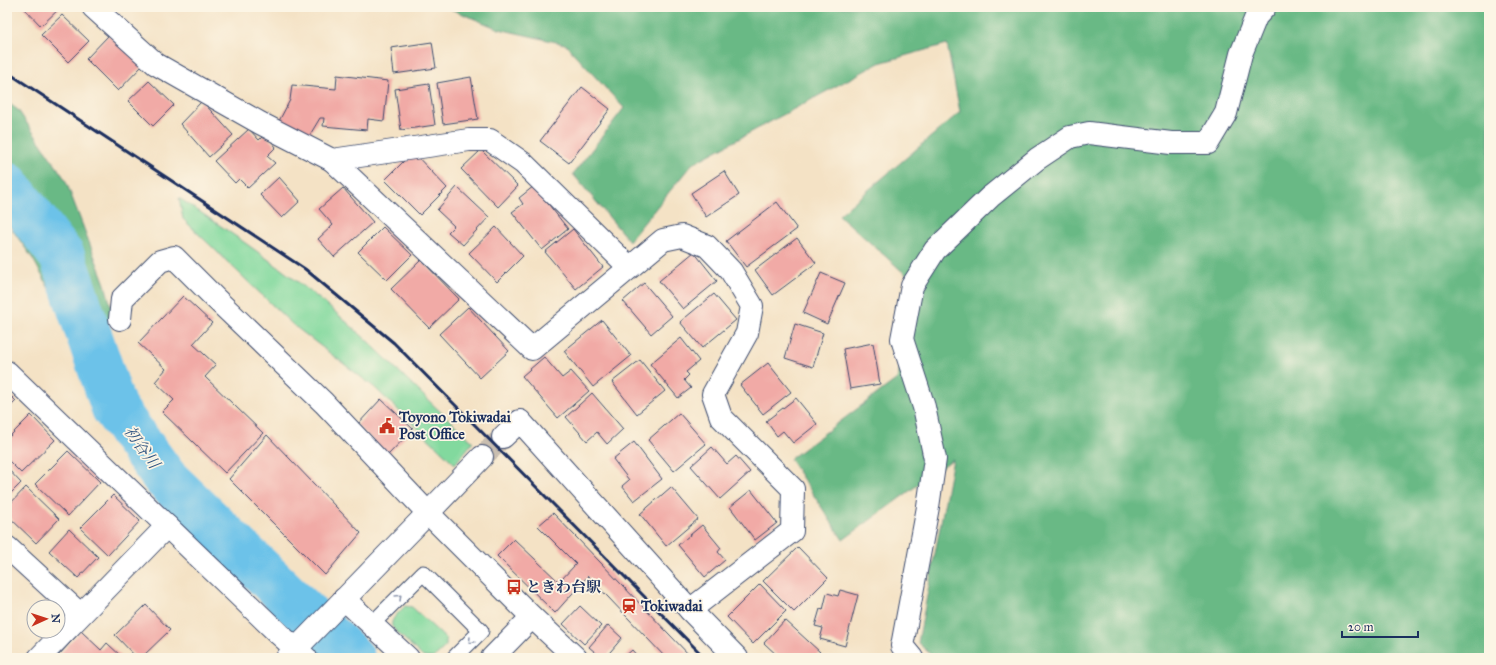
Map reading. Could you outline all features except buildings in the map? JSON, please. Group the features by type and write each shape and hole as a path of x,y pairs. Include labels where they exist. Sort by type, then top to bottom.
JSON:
{"street":[{"path":"93,7 156,64 260,123 332,160 532,349 662,240 682,236 707,246 731,271 752,306 747,333 713,394 721,417 793,488 792,531 690,610"},
{"path":"912,658 902,646 928,507 935,459 924,407 902,339 912,286 935,250 990,197 1037,159 1070,137 1089,133 1171,143 1208,143 1226,113 1241,54 1256,17 1265,7"},
{"path":"332,160 469,140 490,140 524,163 629,267"},
{"path":"120,319 122,300 160,261 174,257 216,300 324,403 428,513 532,617 576,658"},
{"path":"7,372 279,634 296,655 344,599 482,457"},
{"path":"503,438 520,420 690,610 737,658"},
{"path":"39,658 167,526"},
{"path":"7,547 80,614"},
{"path":"344,599 408,658"},
{"path":"492,658 532,617"}],"lane":[{"path":"372,624 423,573 481,631 454,658"}],"green space":[{"path":"446,7 1489,7 1489,658 935,658 918,643 953,459 843,540 790,459 897,379 922,289 839,215 960,112 947,44 879,63 692,164 629,241 573,174 624,108 565,44 499,29"},
{"path":"7,102 18,110 65,179 105,284 114,318 75,350 59,307 33,259 7,222"},
{"path":"179,198 262,255 322,301 362,336 473,442 455,464 374,387 292,324 183,219"},
{"path":"405,606 412,607 446,639 446,646 433,658 423,657 393,628 393,619"}],"waterway":[{"name":"初谷川","path":"7,185 62,256 114,408 165,478 352,658"}],"tunnel":[{"path":"482,457 503,437"}],"railway":[{"path":"7,72 305,269 394,343 705,658"}],"place":[{"name":"Toyono Tokiwadai Post Office","path":"387,426"},
{"name":"ときわ台駅","path":"514,587"},
{"name":"Tokiwadai","path":"629,606"}]}
